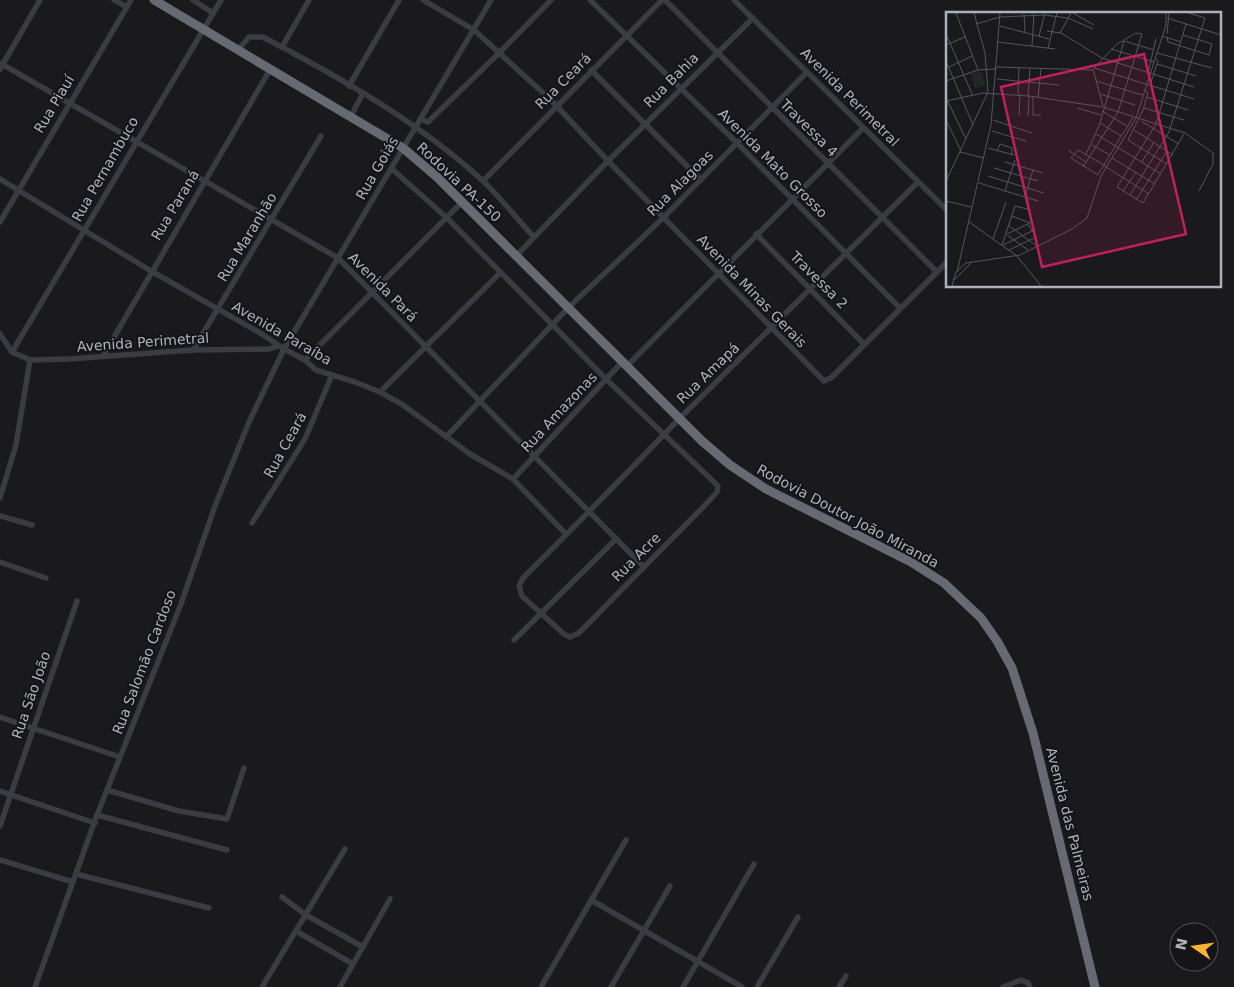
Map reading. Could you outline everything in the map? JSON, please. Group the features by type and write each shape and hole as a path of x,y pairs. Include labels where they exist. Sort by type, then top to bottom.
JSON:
{"highway":[{"name":"Rodovia PA-150","path":"154,0 271,68 402,148 462,202 680,418"},
{"name":"Rodovia Doutor João Miranda","path":"680,418 709,447 747,478 911,562 944,583 981,618 1012,668"},
{"name":"Avenida das Palmeiras","path":"1012,668 1033,733 1054,814 1093,986"}],"street":[{"path":"1,65 40,0"},
{"path":"114,0 127,7"},
{"name":"Rua Piauí","path":"0,222 131,0"},
{"path":"194,0 214,13"},
{"name":"Rua Pernambuco","path":"12,352 221,0"},
{"path":"282,47 309,0"},
{"path":"349,86 400,0"},
{"path":"423,0 474,30 500,52 556,106 663,218"},
{"name":"Rua Goiás","path":"281,348 392,169 402,148 492,0"},
{"path":"420,120 428,122 551,0"},
{"name":"Avenida Mato Grosso","path":"590,0 681,88 900,308"},
{"name":"Rua Ceará","path":"483,181 664,0"},
{"name":"Travessa 4","path":"664,0 937,272"},
{"name":"Avenida Perimetral","path":"734,0 946,209"},
{"name":"Rua Bahia","path":"516,256 608,161 753,18"},
{"path":"238,50 246,39 254,36 263,37 363,93 415,127 483,181 534,237"},
{"name":"Avenida Pará","path":"1,65 338,258 372,291 425,348 644,567"},
{"name":"Rua Paraná","path":"103,356 271,68"},
{"path":"592,70 701,180"},
{"name":"Rua Alagoas","path":"553,325 568,308 663,218 807,72"},
{"path":"350,116 363,93"},
{"path":"717,273 863,128"},
{"name":"Rua Maranhão","path":"193,350 321,136"},
{"path":"392,169 446,217 500,274 606,379 665,433"},
{"name":"Avenida Paraíba","path":"0,179 151,271 262,334 281,348 305,360 312,368 380,392 403,405 470,454 513,479 566,534"},
{"name":"Rua Amapá","path":"541,614 522,596 520,586 523,578 665,433 772,329 918,182"},
{"path":"305,360 462,202"},
{"name":"Avenida Minas Gerais","path":"663,218 824,380 831,378 864,344"},
{"name":"Travessa 2","path":"756,234 864,344"},
{"path":"864,344 946,263"},
{"name":"Rua Amazonas","path":"513,479 606,379 626,363 717,273"},
{"path":"380,392 500,274"},
{"path":"446,437 553,325"},
{"path":"0,334 12,352"},
{"name":"Avenida Perimetral","path":"12,352 30,360 193,350 281,348"},
{"name":"Rua Salomão Cardoso","path":"35,987 107,790 181,604 229,470 281,348"},
{"path":"0,498 16,445 30,360"},
{"name":"Rua Ceará","path":"252,523 305,439 332,375"},
{"name":"Rua Acre","path":"541,614 567,636 573,637 579,633 717,492 718,487 665,433"},
{"path":"0,516 32,525"},
{"path":"514,640 616,538"},
{"path":"0,562 46,578"},
{"name":"Rua São João","path":"0,826 77,601"},
{"path":"0,717 120,757"},
{"path":"107,790 179,811 227,819 244,768"},
{"path":"0,791 95,823"},
{"path":"98,815 227,850"},
{"path":"541,987 626,840"},
{"path":"262,987 345,849"},
{"path":"0,860 73,882"},
{"path":"683,987 754,864"},
{"path":"76,874 209,908"},
{"path":"611,987 670,886"},
{"path":"282,897 306,915 363,948"},
{"path":"340,987 390,899"},
{"path":"591,900 742,987"},
{"path":"757,987 798,917"},
{"path":"296,931 353,964"},
{"path":"839,987 846,976"},
{"path":"1003,987 1021,980 1028,983 1030,987"}]}
